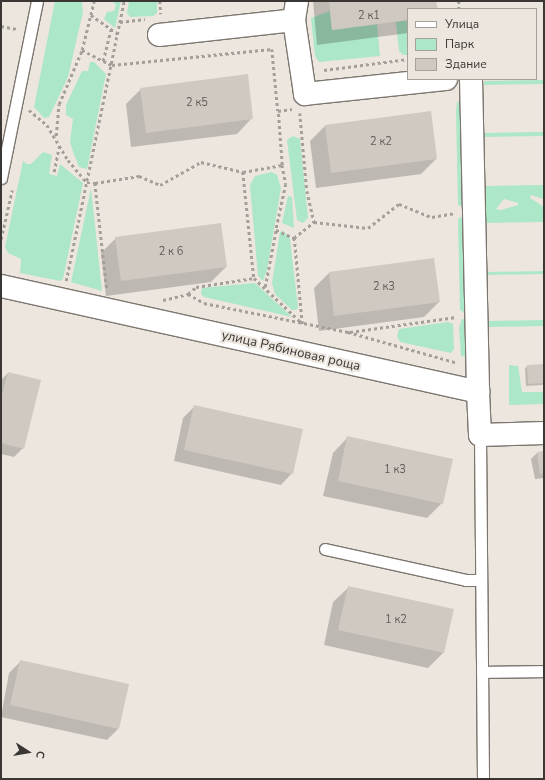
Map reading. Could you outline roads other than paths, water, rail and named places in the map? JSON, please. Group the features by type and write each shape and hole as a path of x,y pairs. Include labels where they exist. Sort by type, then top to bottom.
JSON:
{"street":[{"path":"156,22 295,10 305,94 437,80"},
{"path":"471,80 463,319 478,392 480,435 544,433"},
{"name":"улица Рябиновая роща","path":"1,286 478,392"}],"lane":[{"path":"1,178 37,1"},
{"path":"480,435 480,580 483,779"},
{"path":"325,550 466,580 480,580"},
{"path":"482,672 544,671"}]}
